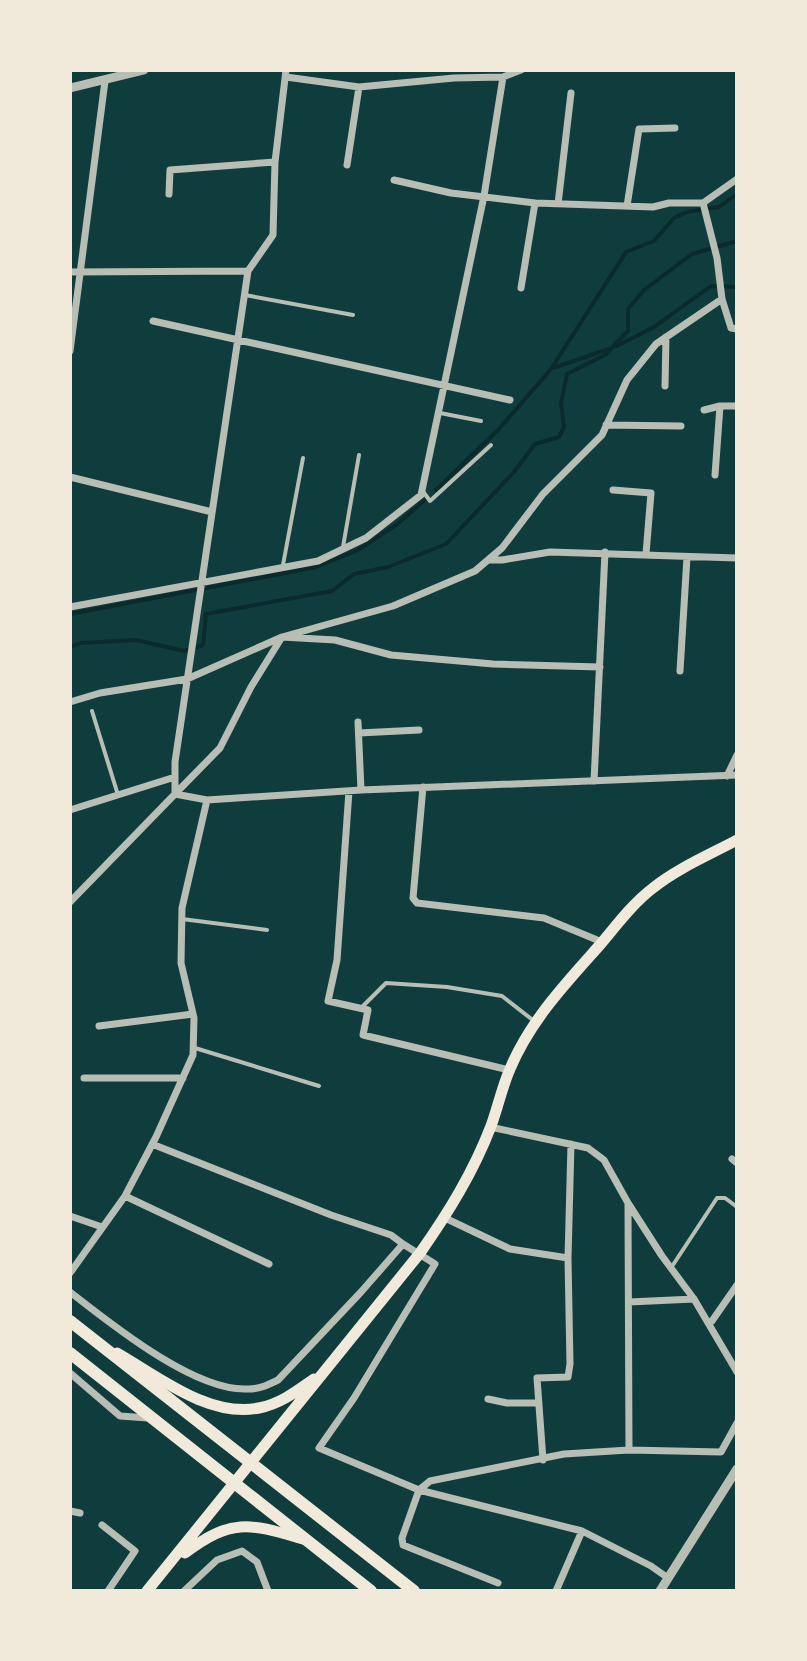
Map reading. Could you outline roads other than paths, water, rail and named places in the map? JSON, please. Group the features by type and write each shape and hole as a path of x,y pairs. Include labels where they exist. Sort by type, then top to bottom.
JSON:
{"highway":[{"path":"70,1321 414,1591"},
{"path":"70,1353 371,1591"}],"main road":[{"path":"147,1591 327,1370 445,1218 467,1179 490,1127 509,1070 535,1022 602,942 651,890 671,875 737,840"},
{"path":"92,1339 205,1402 228,1409 262,1408 286,1398 327,1370"},
{"path":"169,1565 198,1543 218,1532 241,1525 262,1527 306,1540"}],"street":[{"path":"70,88 144,70"},
{"path":"175,794 187,679 248,271 273,235 275,162 286,74 359,87 454,74 503,77 521,70"},
{"path":"70,607 318,561 366,538 421,495 484,196 503,77"},
{"path":"70,351 105,81"},
{"path":"347,165 359,87"},
{"path":"558,204 571,93"},
{"path":"627,206 639,129 675,128"},
{"path":"169,194 170,170 275,162"},
{"path":"394,180 451,193 535,203 653,207 669,203 704,208 737,179"},
{"path":"521,288 535,203"},
{"path":"704,208 717,258 721,292 731,328 737,329"},
{"path":"70,272 248,271"},
{"path":"70,702 100,693 187,679 282,637 393,606 475,571 502,548 543,494 602,435 627,380 656,344 721,292"},
{"path":"153,321 510,400"},
{"path":"665,386 666,337"},
{"path":"715,475 720,406"},
{"path":"704,410 737,406"},
{"path":"606,425 681,426"},
{"path":"70,477 212,512"},
{"path":"613,490 651,493 646,554"},
{"path":"488,560 550,552 737,558"},
{"path":"594,781 605,552"},
{"path":"680,671 687,557"},
{"path":"282,637 335,640 391,655 493,664 600,667"},
{"path":"70,902 220,748 251,687 282,637"},
{"path":"358,722 361,790"},
{"path":"359,733 419,730"},
{"path":"727,776 737,755"},
{"path":"175,794 207,800 423,787 737,775"},
{"path":"70,810 175,777"},
{"path":"423,787 413,898 417,903 544,918 602,942"},
{"path":"349,791 337,960 328,1001 368,1010 363,1035 509,1070"},
{"path":"70,1273 125,1196 193,1055 193,1014 181,963 182,908 207,800"},
{"path":"99,1026 193,1014"},
{"path":"84,1078 183,1078"},
{"path":"490,1127 588,1148 604,1160 628,1203 694,1299 737,1372"},
{"path":"152,1144 331,1215 391,1235 435,1264 354,1398 319,1448 419,1490 582,1531 668,1578"},
{"path":"543,1460 537,1378 568,1377 571,1144"},
{"path":"125,1196 269,1264"},
{"path":"628,1203 629,1450"},
{"path":"70,1216 102,1227"},
{"path":"445,1218 510,1249 568,1258"},
{"path":"70,1292 136,1344 189,1372 246,1390 278,1380 403,1244"},
{"path":"708,1323 737,1285"},
{"path":"629,1302 694,1299"},
{"path":"70,1373 120,1416 150,1418"},
{"path":"488,1399 507,1403 539,1403"},
{"path":"498,1583 403,1545 402,1538 419,1490 430,1481 564,1454 629,1450 721,1452 737,1423"},
{"path":"660,1591 737,1469"},
{"path":"70,1511 80,1513"},
{"path":"102,1525 135,1551 108,1591"},
{"path":"556,1591 582,1531"},
{"path":"184,1591 217,1560 242,1551 257,1562 268,1591"}],"lane":[{"path":"245,294 353,315"},
{"path":"439,412 481,421"},
{"path":"422,490 430,501 491,445"},
{"path":"343,550 359,455"},
{"path":"282,569 303,458"},
{"path":"92,711 118,795"},
{"path":"182,919 267,930"},
{"path":"361,1008 386,983 447,987 502,996 535,1022"},
{"path":"193,1048 319,1086"},
{"path":"671,1268 717,1198 725,1198 737,1207"}],"waterway":[{"path":"436,490 499,429 551,369 626,252 654,241 674,218 687,212 719,207 737,194"},
{"path":"70,647 80,643 136,640 184,651 203,645 206,614 332,591 354,574 388,567 446,544 514,472 535,444 559,437 564,427 561,403 567,374 605,355 628,331 628,309 644,290 692,254 737,241"},
{"path":"617,346 654,327 711,286 737,287"},
{"path":"553,368 609,349"},
{"path":"70,614 316,567 358,550 396,525 425,500"}]}
